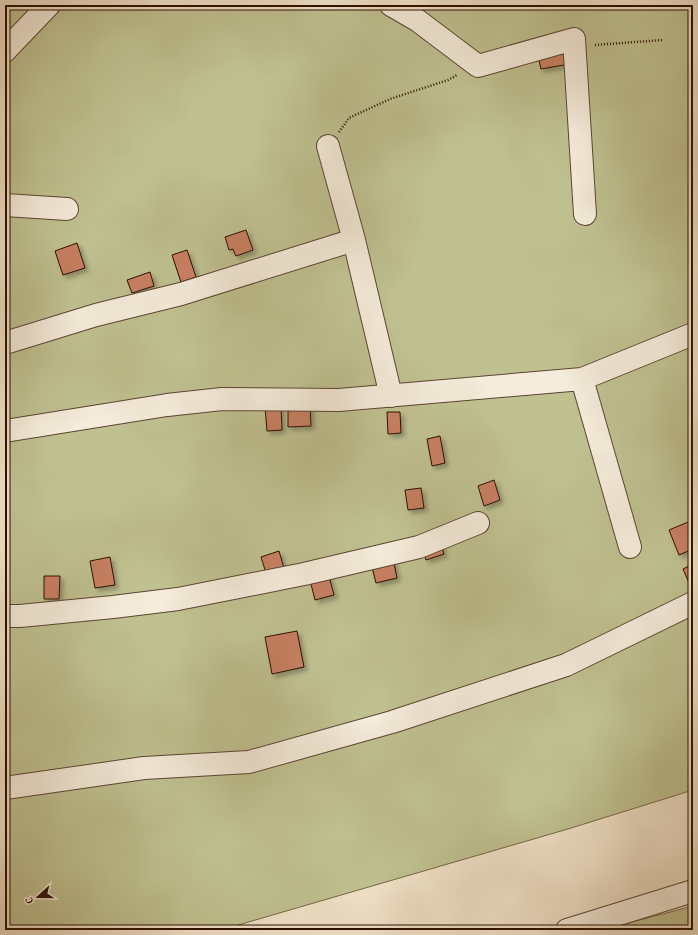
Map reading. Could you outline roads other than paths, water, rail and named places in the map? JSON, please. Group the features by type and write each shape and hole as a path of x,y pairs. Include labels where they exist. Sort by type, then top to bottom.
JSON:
{"lane":[{"path":"5,51 50,5"},
{"path":"391,5 417,20 478,66 574,39 585,214"},
{"path":"328,146 354,240 391,396"},
{"path":"5,205 67,209"},
{"path":"5,343 96,315 181,294 354,240"},
{"path":"5,431 167,405 214,400 339,400 582,379 693,334"},
{"path":"582,379 630,547"},
{"path":"5,616 113,608 178,599 304,574 419,547 478,523"},
{"path":"5,788 144,768 249,762 392,722 566,665 693,603"},
{"path":"567,930 693,891"}]}
